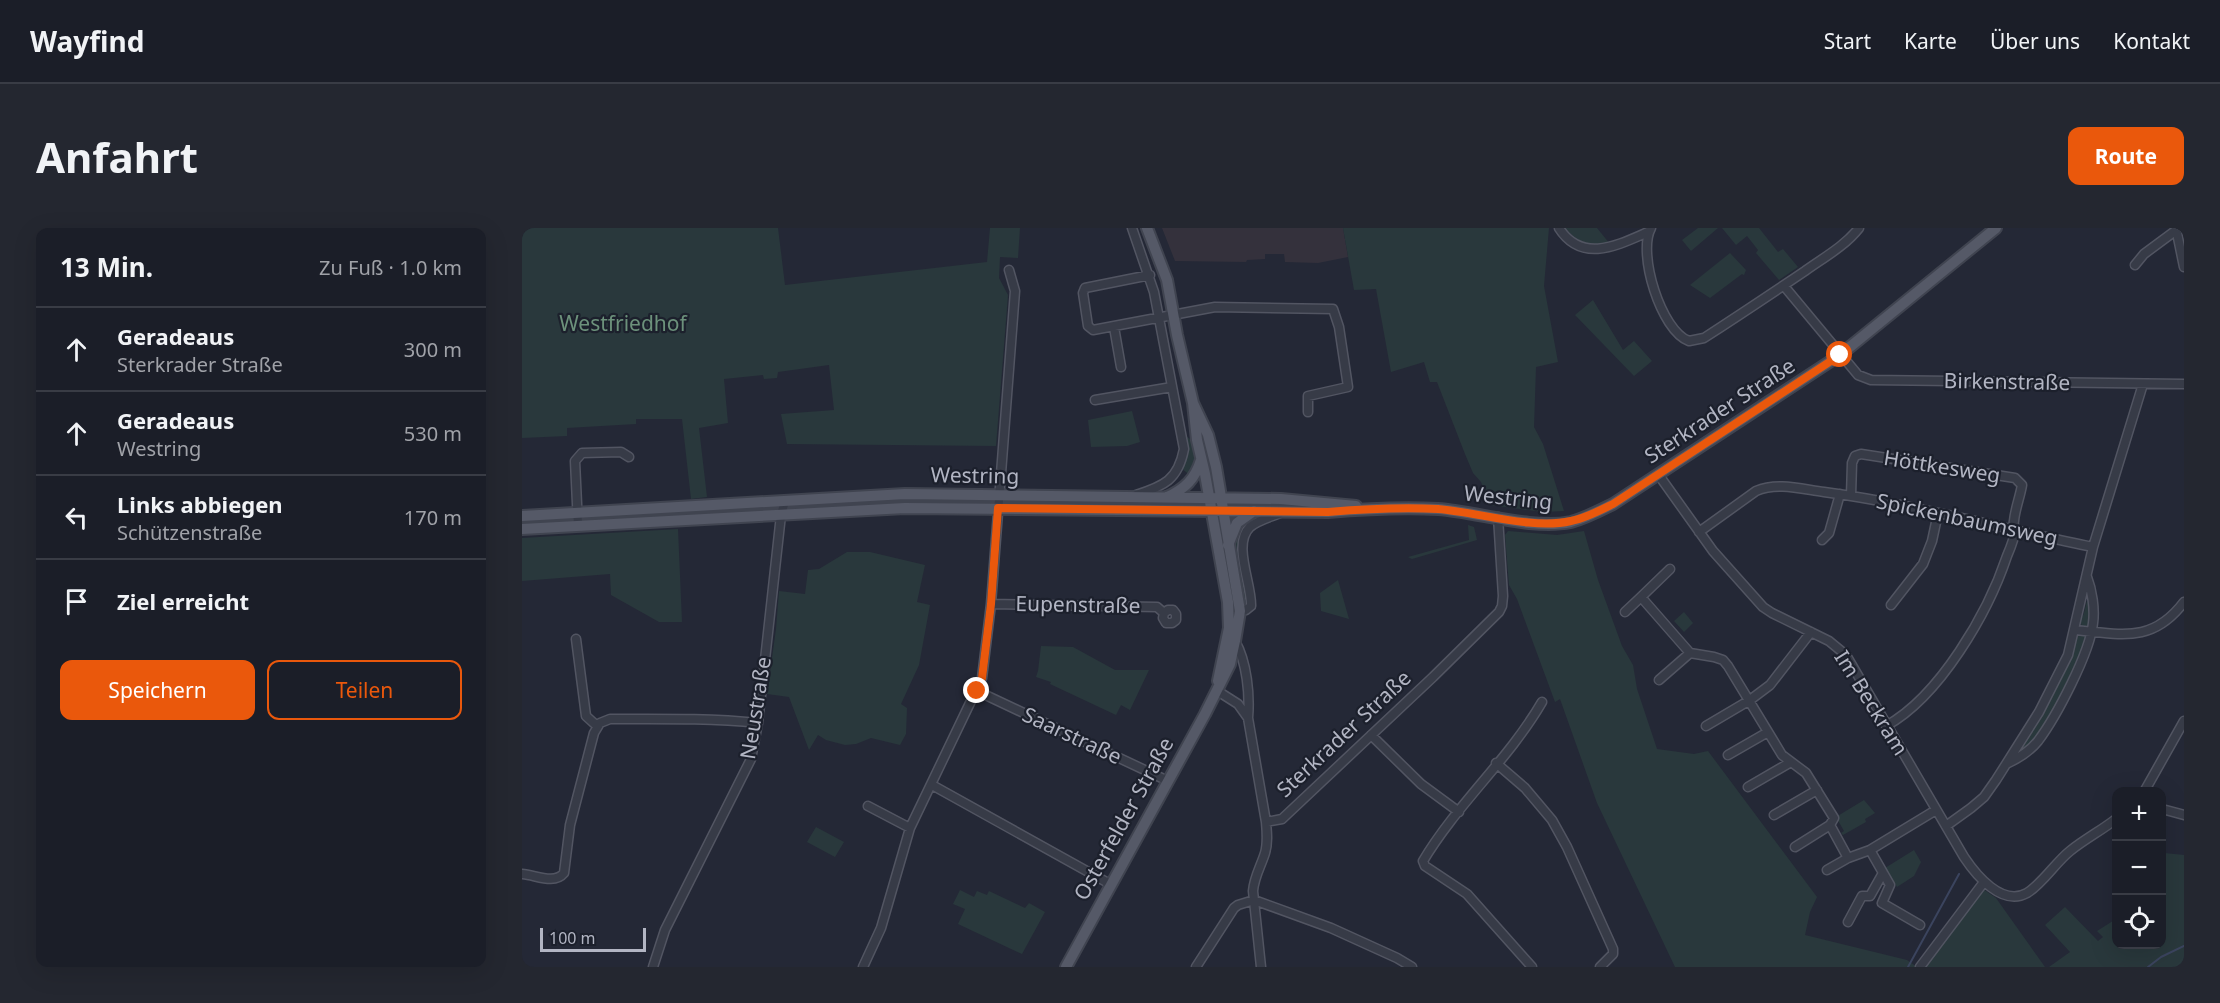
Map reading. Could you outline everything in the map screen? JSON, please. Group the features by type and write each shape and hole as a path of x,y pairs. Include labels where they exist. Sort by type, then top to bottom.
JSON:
{"main road":[{"name":"Osterfelder Straße","path":"1147,228 1164,269 1193,403 1197,441 1215,498"},
{"name":"Sterkrader Straße","path":"1569,522 1589,516 1613,504 1840,355 1996,228"},
{"name":"Osterfelder Straße","path":"1193,403 1211,446 1216,511 1228,602 1229,628 1216,690"},
{"path":"1164,498 1190,483 1198,471 1202,456"},
{"name":"Westring","path":"522,516 905,495 999,502 1216,511 1328,512 1372,508 1439,509 1543,523 1569,522"},
{"name":"Westring","path":"522,529 1130,496 1338,502 1372,508"},
{"name":"Osterfelder Straße","path":"1066,967 1230,664 1240,611 1228,546 1216,511"},
{"path":"1228,546 1237,524 1254,511"}],"street":[{"path":"1130,496 1156,488 1174,476 1184,449 1150,275 1132,228"},
{"path":"1559,228 1575,244 1593,249 1613,248 1649,230"},
{"path":"1649,230 1647,253 1651,280 1667,320 1677,335 1683,339 1696,341 1704,338 1829,255 1853,236 1859,228"},
{"path":"2135,265 2144,254 2176,229 2184,267"},
{"path":"863,967 881,928 910,828 982,678 991,604 1015,291 1009,270"},
{"path":"1150,275 1085,288 1083,293 1088,326 1093,330 1114,327 1215,307 1333,309 1339,327 1348,387 1308,396 1308,412"},
{"name":"Birkenstraße","path":"1784,286 1858,375 1871,380 2184,384"},
{"path":"1114,327 1121,367"},
{"path":"1946,826 1984,797 2008,763 2058,677 2068,655 2093,547 2143,384"},
{"path":"1095,400 1172,387"},
{"path":"1181,431 1197,441"},
{"path":"578,525 575,461 577,457 582,453 621,452 629,457"},
{"name":"Höttkesweg","path":"1851,496 1852,463 1855,456 1861,454 2015,478 2022,485 2013,523 2015,530"},
{"name":"Im Beckram","path":"1658,474 1724,564 1768,611 1835,644 1845,655 1964,857 1984,882 2002,894 2011,896 2028,892 2070,850 2112,822"},
{"name":"Spickenbaumsweg","path":"1699,532 1756,491 1782,487 1851,496 2093,547"},
{"path":"1822,540 1829,533 1840,494"},
{"name":"Neustraße","path":"653,967 665,930 751,759 758,723 781,514 785,501"},
{"name":"Osterfelder Straße","path":"1240,611 1251,606 1242,554 1244,536 1250,528 1282,512"},
{"path":"1891,605 1923,564 1932,541 1938,513"},
{"name":"Sterkrader Straße","path":"1261,967 1254,884 1266,845 1266,822 1282,819 1499,612 1503,596 1501,518"},
{"path":"1886,726 1894,722 1926,692 1974,628 1993,592 2008,556 2015,530"},
{"path":"1625,612 1670,569"},
{"path":"2008,763 2026,753 2037,741 2083,656 2093,622 2091,586 2087,574"},
{"path":"1641,597 1690,653 1723,660 1750,700 1782,755 1806,772 1834,818 1830,825 1795,846"},
{"path":"2075,630 2132,634 2147,632 2174,615 2184,602"},
{"name":"Eupenstraße","path":"991,604 1157,607 1164,613"},
{"path":"1706,726 1750,700 1770,685 1811,632"},
{"path":"576,639 586,716 597,726"},
{"path":"1235,642 1241,651 1243,662 1249,704 1248,718 1266,822"},
{"path":"1659,680 1690,653"},
{"path":"1216,690 1238,704 1248,718"},
{"name":"Saarstraße","path":"977,691 1168,781"},
{"path":"1532,967 1467,894 1424,864 1425,858 1496,763 1531,721 1542,702"},
{"path":"522,873 554,880 564,873 570,825 597,726 603,721 610,719 713,718 758,723"},
{"path":"2147,787 2184,721"},
{"path":"1728,755 1768,732"},
{"path":"1371,735 1421,784 1459,812"},
{"path":"1748,787 1791,762"},
{"path":"1496,763 1540,803 1567,848 1613,949 1612,954 1600,967"},
{"path":"932,785 1110,884"},
{"path":"1774,815 1817,790"},
{"path":"868,806 910,828"},
{"path":"1827,870 1848,858 1870,850 1936,810"},
{"path":"2166,810 2184,815"},
{"path":"1830,825 1848,858"},
{"path":"1870,850 1890,885 1882,903"},
{"path":"1870,896 1883,873"},
{"path":"1920,967 1984,882"},
{"path":"1848,922 1862,896 1870,896 1920,925"},
{"path":"1196,967 1234,908 1254,900 1330,928 1408,966"}],"shaded area":[{"path":"1162,228 1343,228 1348,257 1318,263 1285,262 1284,254 1265,254 1265,259 1247,260 1246,262 1175,261"}],"green space":[{"name":"Westfriedhof","path":"522,228 778,228 785,285 987,262 990,228 1020,228 1018,258 1000,257 999,278 1008,295 996,446 787,444 781,414 834,410 829,365 778,372 777,378 764,379 763,375 724,379 728,423 699,428 707,497 691,499 682,419 636,419 636,424 567,428 567,436 522,438"},
{"path":"1343,228 1549,228 1544,286 1558,362 1536,367 1534,427 1543,444 1564,511 1543,512 1490,505 1481,482 1473,473 1437,382 1430,382 1424,362 1391,372 1376,289 1354,290"},
{"path":"1565,228 1597,228 1610,244 1585,242"},
{"path":"1698,228 1718,228 1691,251 1682,240"},
{"path":"1722,228 1759,228 1778,252 1783,249 1798,267 1779,280 1756,253 1758,250 1747,236 1736,245"},
{"path":"1730,253 1746,270 1744,275 1742,274 1710,298 1690,285"},
{"path":"1593,300 1623,350 1634,341 1652,361 1634,376 1575,315"},
{"path":"1132,411 1140,442 1127,446 1091,447 1088,420"},
{"path":"1186,436 1195,443 1197,458 1191,476 1181,468 1186,459"},
{"path":"1195,501 1196,504 1021,505 1021,503"},
{"path":"1468,525 1474,527 1477,540 1412,559 1408,557 1469,540"},
{"path":"678,529 682,622 659,622 611,595 610,574 522,581 522,538"},
{"path":"1237,529 1243,534 1249,603 1244,606 1234,544"},
{"path":"1508,531 1557,535 1584,531 1598,580 1622,646 1633,665 1637,689 1657,749 1694,754 1708,751 1817,897 1810,912 1805,935 1907,960 1917,967 1675,967 1597,803 1560,699 1555,702 1517,599 1509,585 1505,535"},
{"path":"847,552 870,552 925,565 917,602 930,605 919,665 901,704 907,708 906,734 900,745 871,738 856,744 845,745 826,740 818,735 809,750 789,697 767,694 779,591 805,594 808,570 819,569"},
{"path":"1338,580 1349,619 1321,611 1320,593"},
{"path":"2090,589 2091,623 2089,628 2083,628 2080,622"},
{"path":"1684,612 1693,623 1684,632 1674,621"},
{"path":"2080,634 2086,634 2087,637 2058,700 2039,732 2019,753 2071,655"},
{"path":"1041,646 1073,647 1115,670 1149,670 1130,710 1121,705 1116,715 1050,684 1051,682 1036,677"},
{"path":"1864,800 1875,813 1865,819 1866,822 1843,835 1841,833 1844,831 1836,817"},
{"path":"816,827 844,842 835,857 807,842"},
{"path":"1914,850 1921,862 1914,876 1897,887 1885,868"},
{"path":"2166,853 2184,855 2184,967 2049,967 2070,952 2045,925 2065,907 2098,941 2103,937 2097,931 2112,922 2112,949 2166,949"},
{"path":"1983,889 1996,898 2045,967 1923,967"},
{"path":"960,890 974,897 977,891 987,895 989,891 1025,908 1029,903 1045,912 1022,954 958,924 965,909 953,904"}],"waterway":[{"path":"1908,967 1959,874"},
{"path":"2148,967 2161,957 2184,946"}],"route":[{"path":"977,691 982,678 991,604 998,508 1328,512 1372,508 1439,509 1543,523 1569,522 1589,516 1613,504 1840,355"}]}
